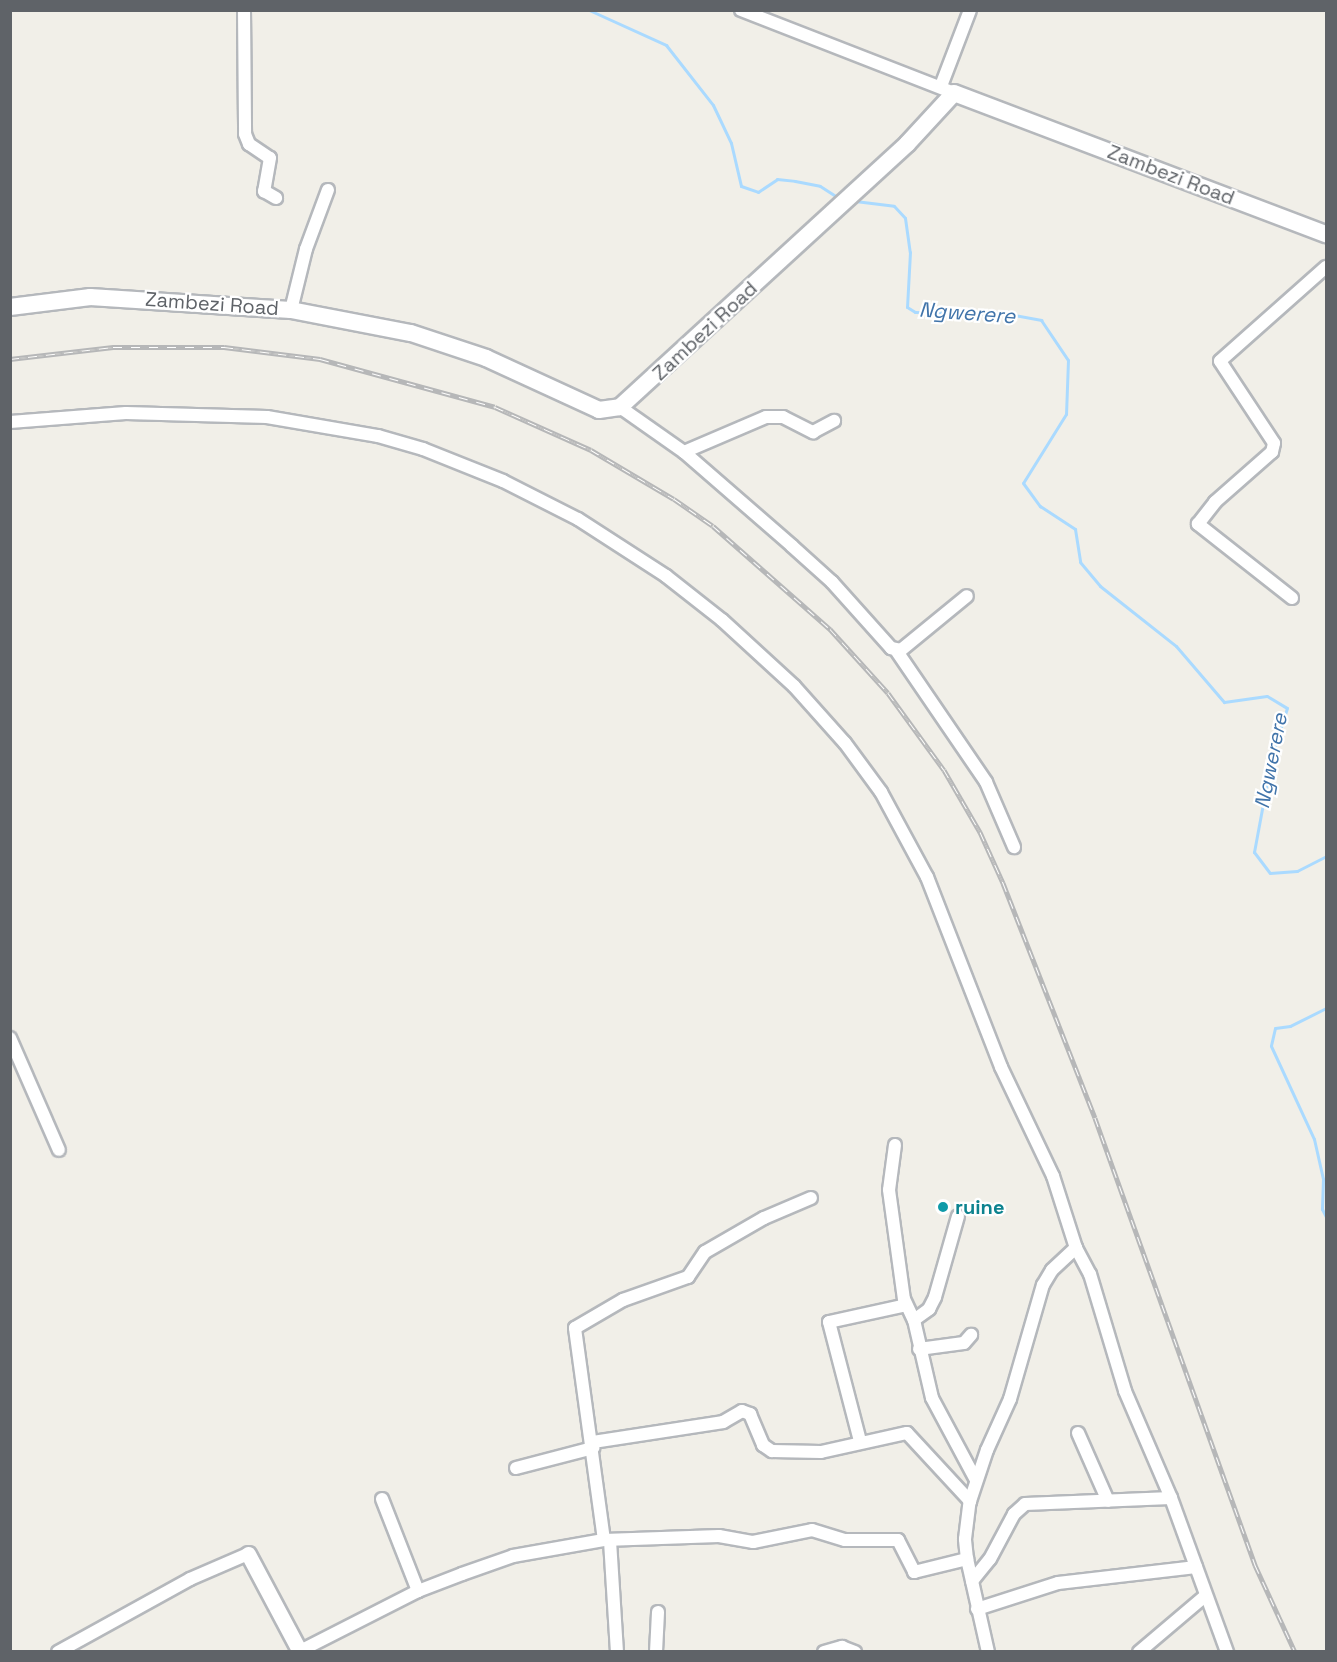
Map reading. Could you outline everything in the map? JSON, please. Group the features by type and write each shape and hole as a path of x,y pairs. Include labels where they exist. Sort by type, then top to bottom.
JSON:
{"main road":[{"name":"Zambezi Road","path":"10,307 90,297 291,310 411,333 486,358 599,410 620,406 854,192 948,90 1326,234"}],"street":[{"path":"244,10 245,134 249,144 270,158 264,191 276,198"},
{"path":"741,10 948,90 970,10"},
{"path":"291,310 306,249 328,190"},
{"path":"1292,598 1198,524 1215,502 1272,452 1274,443 1220,361 1326,267"},
{"path":"620,406 684,452 832,582 896,650 986,782 1014,847"},
{"path":"10,422 193,412 267,417 378,436 483,473 578,519 685,591 794,686 845,743 881,792 927,878 1001,1067 1053,1176 1076,1248 1090,1274 1125,1391 1171,1498 1227,1652"},
{"path":"684,452 766,417 783,417 813,432 834,421"},
{"path":"896,650 936,625 967,596"},
{"path":"10,1038 15,1058 58,1150"},
{"path":"895,1146 889,1190 906,1305 914,1320 919,1349 938,1413 976,1480"},
{"path":"617,1652 607,1540 575,1328 579,1323 622,1300 688,1277 705,1252 764,1218 811,1198"},
{"path":"914,1320 929,1309 935,1297 958,1216"},
{"path":"988,1652 977,1609 964,1539 970,1501 976,1480 1010,1399 1043,1285 1052,1270 1076,1248"},
{"path":"860,1441 829,1322 906,1305"},
{"path":"919,1349 964,1343 971,1335"},
{"path":"516,1468 593,1445 723,1422 742,1411 750,1414 766,1450 821,1452 860,1441 911,1435 931,1463 970,1501"},
{"path":"1078,1433 1108,1501"},
{"path":"972,1581 990,1559 1020,1507 1171,1498"},
{"path":"382,1499 418,1591"},
{"path":"58,1652 190,1580 248,1554 300,1651 418,1591 513,1556 607,1540 719,1536 744,1543 812,1530 845,1540 898,1540 914,1572 967,1558"},
{"path":"977,1609 1059,1583 1196,1567"},
{"path":"1138,1652 1205,1596"},
{"path":"656,1652 658,1612"},
{"path":"824,1652 842,1647 855,1652"}],"waterway":[{"name":"Ngwerere","path":"589,10 666,45 713,105 731,143 741,186 758,192 777,179 795,181 820,186 840,199"},
{"name":"Ngwerere","path":"855,201 894,206 905,218 910,252 907,307 915,312 1008,314 1041,320 1068,360 1066,414 1023,483 1040,506 1075,529 1080,562 1100,586 1176,646 1224,702 1267,696 1287,708 1272,755 1254,852 1270,873 1297,871 1326,856"},
{"name":"Ngwerere","path":"1326,1008 1290,1026 1275,1028 1271,1046 1314,1139 1323,1179 1322,1209 1326,1217"}],"railway":[{"path":"10,359 113,347 224,347 320,359 495,407 591,450 674,499 713,526 830,629 888,693 944,770 980,832 1003,883 1095,1118 1255,1565 1295,1652"}],"place":[{"name":"ruine","path":"943,1207"}]}
